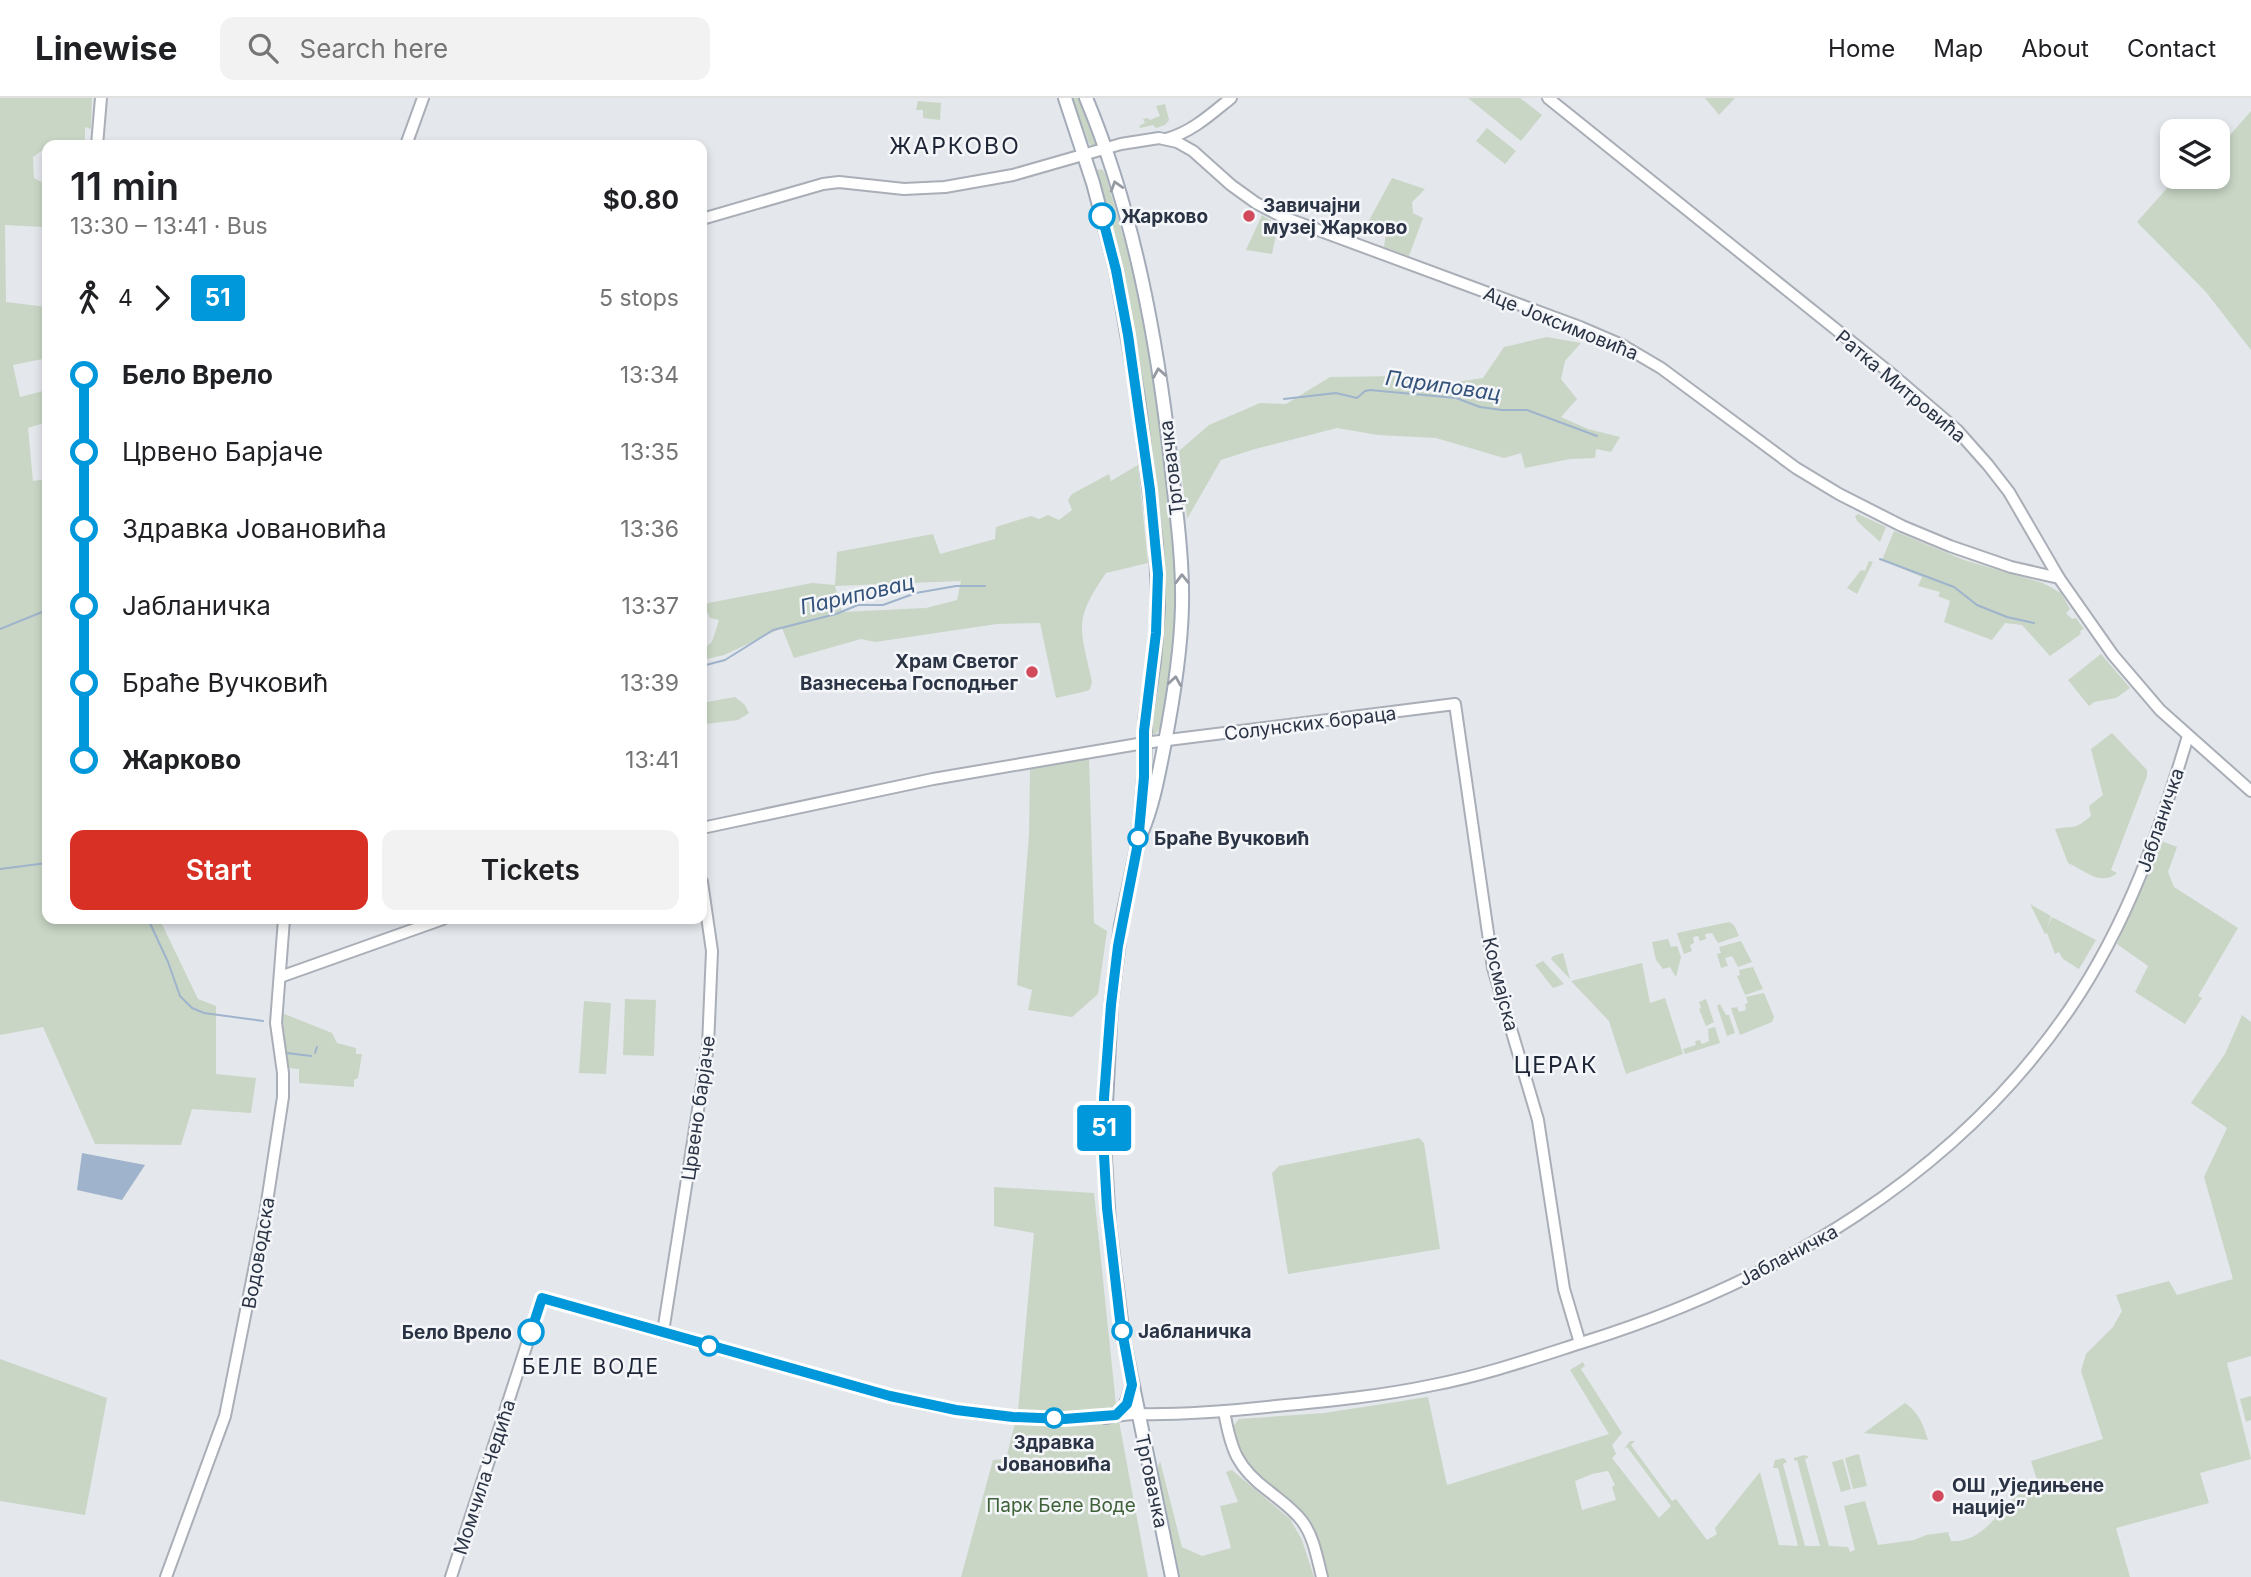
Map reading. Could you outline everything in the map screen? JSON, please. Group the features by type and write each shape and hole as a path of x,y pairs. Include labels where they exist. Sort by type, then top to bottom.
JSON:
{"main road":[{"name":"Трговачка","path":"1065,98 1085,155 1116,270 1144,445 1156,544 1156,633 1144,743 1144,777 1138,843 1121,925 1111,1005 1104,1134 1113,1262 1132,1385 1172,1577"},
{"name":"Трговачка","path":"1086,98 1105,149 1139,267 1161,382 1179,539 1181,620 1177,670 1152,803 1138,843"},
{"path":"1106,1417 1124,1410 1132,1385"}],"street":[{"path":"97,140 101,98"},
{"path":"408,140 423,98"},
{"path":"1166,139 1187,131 1231,98"},
{"name":"Ратка Митровића","path":"1548,98 1948,421 1974,448 2009,492 2059,578 2117,660 2160,710 2251,792"},
{"path":"1150,138 1167,132 1187,131"},
{"name":"Аце Јоксимовића","path":"707,218 834,183 904,189 945,187 1013,175 1150,138 1166,139 1193,152 1231,185 1256,203 1283,217 1580,327 1635,352 1796,468 1878,514 1967,552 2059,578"},
{"name":"Солунских бораца","path":"1144,743 1455,704"},
{"name":"Космајска","path":"1455,704 1493,968 1538,1120 1564,1289 1580,1343"},
{"name":"Јабланичка","path":"1138,1414 1224,1411 1345,1400 1429,1386 1517,1365 1686,1305 1787,1258 1883,1199 1934,1159 1978,1119 2057,1025 2109,942 2148,860 2188,736"},
{"path":"707,827 933,779 1144,743"},
{"name":"Црвено барјаче","path":"663,1332 708,1046 712,951 707,917"},
{"name":"Водоводска","path":"166,1577 225,1416 239,1356 267,1203 282,1106 283,1073 276,1023 282,924"},
{"path":"280,977 429,924"},
{"name":"Момчила Чедића","path":"451,1577 542,1298 663,1332"},
{"path":"663,1332 890,1396 956,1410 1029,1418 1138,1414"},
{"path":"1224,1411 1228,1437 1238,1461 1254,1480 1289,1507 1303,1522 1314,1545 1322,1577"}],"green space":[{"path":"0,98 92,98 91,129 85,127 85,140 42,140 42,150 33,157 34,178 42,182 42,227 5,225 6,302 42,306 42,359 13,365 20,397 42,391 42,424 28,428 33,481 42,480 42,924 162,924 198,999 216,1006 216,1074 256,1078 251,1113 192,1109 181,1145 95,1144 43,1027 0,1035"},
{"path":"1072,98 1081,98 1095,137 1096,143 1093,146 1089,144"},
{"path":"1468,98 1520,98 1542,115 1521,141"},
{"path":"1705,98 1735,98 1719,115"},
{"path":"918,101 941,103 940,120 923,118 923,110 916,110"},
{"path":"1165,104 1169,120 1165,125 1140,128 1139,126 1145,123 1143,119 1150,120 1160,116 1156,106"},
{"path":"2251,111 2251,350 2206,292 2137,222 2166,189 2230,189 2230,135"},
{"path":"1487,128 1516,151 1505,164 1476,141"},
{"path":"1098,169 1103,170 1106,176 1133,271 1151,353 1175,540 1177,632 1163,725 1155,735 1150,731 1150,726 1159,668 1162,570 1095,175"},
{"path":"1392,178 1425,189 1412,202 1413,213 1423,218 1409,256 1384,247 1386,233 1366,226"},
{"path":"1262,215 1278,225 1272,254 1246,250"},
{"path":"1547,337 1581,343 1565,361 1561,379 1577,399 1561,417 1588,429 1620,437 1611,452 1596,449 1595,458 1570,459 1525,468 1521,453 1504,458 1436,438 1378,435 1337,428 1221,460 1187,519 1179,451 1209,425 1260,403 1286,404 1330,377 1403,376 1436,385 1483,378 1504,347"},
{"path":"1138,465 1148,563 1106,573 1088,603 1082,625 1084,649 1092,682 1087,691 1056,698 1040,623 997,624 875,642 861,639 794,658 782,628 724,655 707,659 707,646 712,642 719,620 710,618 707,603 812,583 835,585 837,552 933,534 940,554 995,539 996,527 1031,516 1039,519 1048,515 1059,520 1072,510 1068,500 1072,494 1109,474 1111,481","holes":["961,581 957,600 926,608 842,612 835,586"]},
{"path":"1858,514 1886,527 1880,542 1857,521 1855,516"},
{"path":"1894,531 1964,560 2043,583 2061,593 2070,609 2066,613 2072,619 2076,618 2084,629 2050,656 2022,625 2005,623 1992,640 1944,622 1950,601 1938,596 1940,592 1918,586 1922,577 1882,560"},
{"path":"1869,561 1873,562 1857,594 1847,588 1861,570 1865,571"},
{"path":"2101,654 2130,688 2116,698 2094,702 2089,706 2068,680"},
{"path":"735,697 745,705 749,713 738,720 707,724 707,702"},
{"path":"2112,733 2147,770 2147,776 2111,870 2117,873 2111,877 2099,878 2068,863 2055,829 2077,826 2091,816 2089,806 2103,795 2091,749"},
{"path":"1089,758 1094,923 1107,931 1098,994 1072,1017 1028,1010 1032,990 1017,985 1029,835 1030,768"},
{"path":"2161,841 2177,847 2168,872 2174,887 2238,928 2198,996 2202,998 2185,1024 2135,992 2148,966 2117,944"},
{"path":"2030,904 2051,916 2047,928 2052,917 2096,940 2079,969 2063,959 2059,952 2055,954 2047,933 2045,934"},
{"path":"1729,922 1734,925 1739,936 1718,943 1712,933 1705,934 1706,939 1700,941 1698,936 1693,937 1694,943 1690,945 1692,951 1684,954 1677,933"},
{"path":"1668,939 1671,947 1677,946 1681,957 1676,977 1670,967 1663,969 1656,960 1652,942"},
{"path":"1741,941 1752,962 1738,967 1732,956 1725,958 1728,966 1721,968 1717,954 1721,953 1719,947"},
{"path":"1563,953 1570,979 1551,959"},
{"path":"1543,961 1564,984 1553,988 1535,965"},
{"path":"1642,963 1650,1003 1665,998 1683,1054 1626,1074 1609,1021 1571,981"},
{"path":"1753,967 1763,989 1745,995 1737,976 1740,975 1739,970"},
{"path":"1764,993 1774,1017 1772,1022 1740,1035 1731,1008 1737,1007 1739,1012 1746,1010 1746,997"},
{"path":"625,999 656,1000 654,1056 623,1055"},
{"path":"1706,999 1714,1022 1706,1026 1699,1002"},
{"path":"584,1001 611,1003 606,1074 579,1073"},
{"path":"1720,1004 1726,1015 1729,1015 1735,1033 1727,1036 1717,1006"},
{"path":"282,1013 332,1033 337,1043 356,1048 356,1054 362,1054 354,1087 299,1083 299,1069 288,1068"},
{"path":"2242,1015 2251,1022 2251,1356 2227,1363 2251,1459 2200,1473 2209,1503 2116,1528 2130,1577 1327,1577 1319,1546 1243,1463 1232,1428 1239,1419 1324,1413 1428,1397 1447,1485 1609,1434 1570,1370 1583,1362 1585,1366 1581,1369 1622,1433 1612,1445 1616,1454 1612,1458 1659,1518 1671,1506 1627,1447 1624,1449 1630,1441 1635,1441 1631,1445 1672,1501 1676,1499 1707,1540 1717,1534 1715,1528 1760,1472 1779,1545 1798,1546 1778,1468 1773,1468 1775,1460 1784,1458 1787,1462 1783,1464 1805,1546 1820,1546 1797,1460 1794,1461 1794,1458 1804,1455 1809,1457 1805,1459 1829,1546 1848,1547 1850,1552 1855,1550 1844,1506 1865,1501 1878,1545 1948,1532 1951,1541 1965,1540 1987,1527 2016,1497 2038,1483 2031,1461 2103,1439 2081,1371 2086,1354 2113,1327 2122,1311 2116,1295 2169,1281 2177,1295 2233,1279 2204,1177 2227,1128 2191,1103 2225,1054","holes":["1608,1471 1615,1485 1612,1487 1616,1500 1582,1510 1575,1481"]},
{"path":"1715,1027 1720,1043 1685,1054 1683,1049 1696,1045 1695,1041 1700,1040 1702,1044 1709,1041 1708,1029"},
{"path":"1419,1138 1424,1143 1440,1249 1288,1274 1272,1173 1279,1166"},
{"name":"Парк Беле Воде","path":"994,1187 1094,1193 1116,1405 1148,1577 961,1577 993,1460 1006,1459 1018,1411 1034,1233 994,1226"},
{"path":"0,1359 107,1398 85,1515 0,1501"},
{"path":"2251,1396 2251,1420 2246,1422 2240,1399"},
{"path":"1905,1403 1920,1419 1928,1440 1864,1433"},
{"path":"1859,1454 1867,1486 1853,1489 1845,1458"},
{"path":"1843,1459 1851,1489 1841,1492 1832,1462"},
{"path":"1160,1461 1182,1547 1202,1556 1231,1548 1220,1506 1238,1502 1226,1472 1232,1470 1290,1519 1302,1540 1314,1577 1178,1577 1156,1472"}],"water":[{"path":"82,1153 145,1165 122,1200 77,1190"}],"waterway":[{"name":"Париповац","path":"1284,399 1336,393 1357,398 1370,390 1456,398 1480,407 1527,410 1597,436"},
{"name":"Париповац","path":"1880,559 1954,587 1977,605 2007,617 2034,623"},
{"name":"Париповац","path":"707,665 725,660 773,630 836,614 858,605 883,605 916,593 956,586 985,586"},
{"name":"Париповац","path":"0,629 42,612"},
{"path":"0,869 42,864"},
{"path":"150,924 180,996 192,1008 204,1013 263,1021"},
{"path":"315,1053 317,1047"},
{"path":"287,1053 311,1056"}],"bus line":[{"name":"51","path":"531,1332 542,1298 890,1396 956,1410 1013,1417 1064,1419 1106,1417 1124,1410 1132,1385 1120,1320 1107,1208 1104,1098 1118,946 1138,843 1144,777 1144,731 1158,608 1158,574 1138,398 1116,270 1102,216"}],"place":[{"name":"Жарково","path":"1102,216"},
{"name":"Завичајни музеј Жарково","path":"1249,216"},
{"name":"Храм Светог Вазнесења Господњег","path":"1032,672"},
{"name":"Браће Вучковић","path":"1138,838"},
{"name":"Јабланичка","path":"1122,1331"},
{"name":"Бело Врело","path":"531,1332"},
{"name":"Здравка Јовановића","path":"1054,1418"},
{"name":"ОШ „Уједињене нације”","path":"1938,1496"}],"district":[{"name":"ЖАРКОВО","path":"955,146"},
{"name":"ЦЕРАК","path":"1556,1065"},
{"name":"БЕЛЕ ВОДЕ","path":"591,1367"}]}
